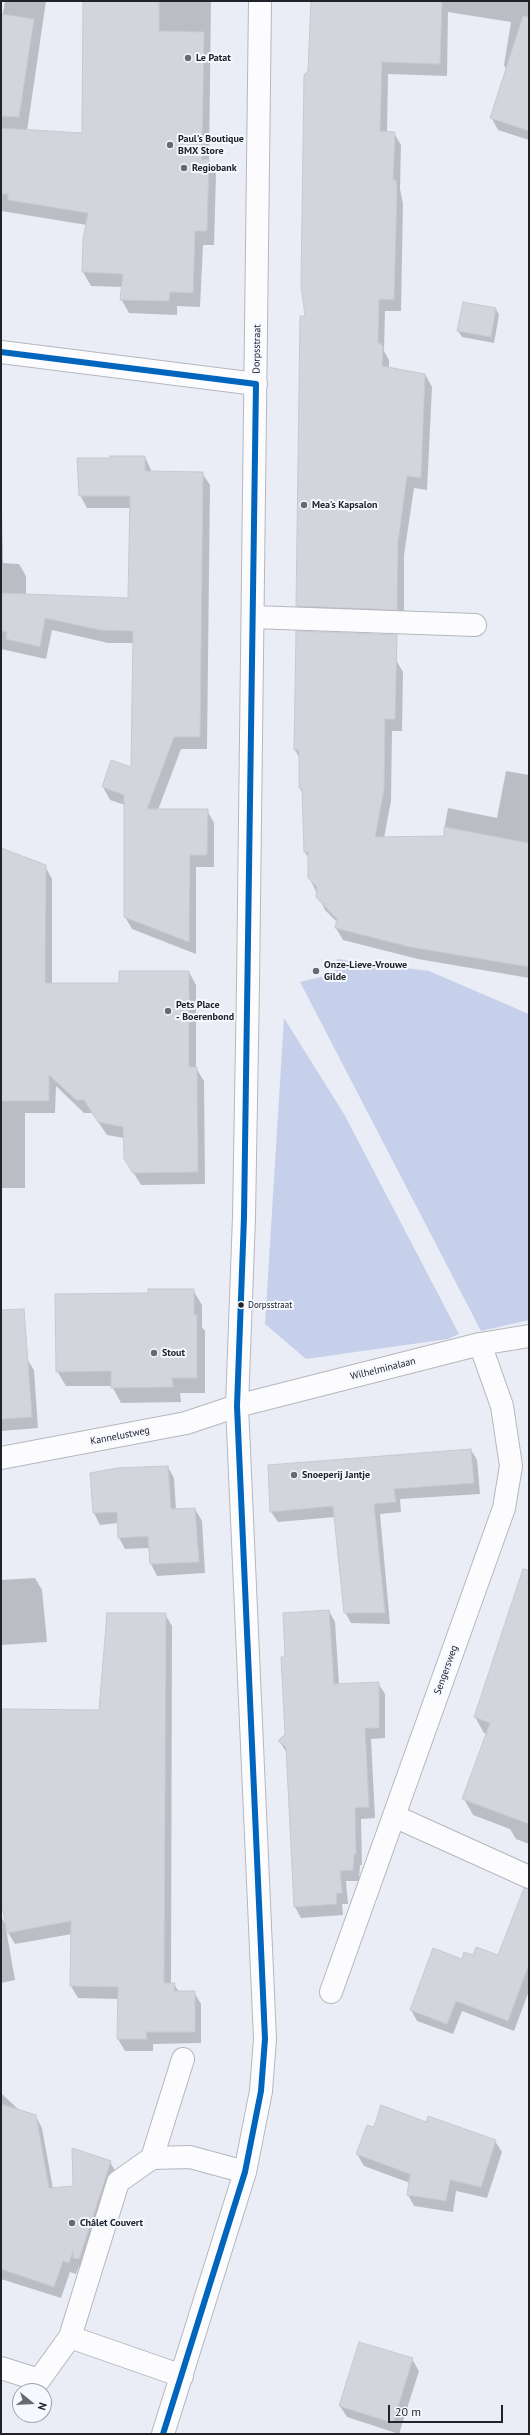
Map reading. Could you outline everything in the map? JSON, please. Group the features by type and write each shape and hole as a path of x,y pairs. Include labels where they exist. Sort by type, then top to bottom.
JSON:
{"street":[{"name":"Dorpsstraat","path":"164,2434 245,2172 261,2091 265,2040 237,1406 244,1218 260,1"},
{"path":"1,352 256,384"},
{"path":"253,617 475,626"},
{"name":"Wilhelminalaan","path":"237,1406 480,1344 529,1336"},
{"name":"Sengersweg","path":"331,1992 504,1508 511,1466 502,1406 480,1344"},
{"name":"Kannelustweg","path":"1,1458 186,1423 237,1406"},
{"path":"394,1816 529,1877"},
{"path":"152,2158 183,2060"},
{"path":"1,2368 39,2380 70,2337 118,2182 152,2158 190,2157 245,2172"},
{"path":"70,2337 182,2376"}],"shaded area":[{"path":"337,959 429,971 529,1014 529,1320 481,1331 300,982 334,974"},
{"path":"284,1018 344,1114 459,1334 448,1339 306,1359 265,1324"}],"building":[{"path":"83,1 159,1 159,31 204,32 202,160 209,159 207,231 195,231 193,293 170,292 169,301 120,300 123,274 82,272 83,239 88,213 8,200 8,194 1,194 1,128 82,133"},
{"path":"311,1 442,1 440,64 382,62 380,131 395,132 393,180 396,180 397,191 394,300 379,299 378,342 383,346 382,366 425,374 421,478 407,476 398,542 397,610 296,606 300,316 305,316 301,285 304,75 308,71"},
{"path":"1,14 34,19 19,117 1,116"},
{"path":"523,16 529,17 529,131 490,118"},
{"path":"463,302 496,308 491,337 457,331"},
{"path":"110,456 145,456 145,471 203,472 200,737 174,737 147,809 208,809 207,855 190,855 189,942 124,917 124,795 102,787 111,760 131,767 133,631 100,630 45,618 40,647 6,639 7,632 1,631 1,593 128,598 130,496 79,496 77,458 110,458"},
{"path":"296,631 397,635 395,719 385,719 384,789 375,837 444,836 444,827 529,843 529,967 410,947 335,928 337,919 316,897 317,887 308,878 308,852 304,852 302,788 299,788 299,750 294,750"},
{"path":"1,848 46,865 45,983 119,983 119,971 189,971 189,1067 197,1067 198,1172 133,1173 124,1159 123,1127 98,1122 84,1100 76,1100 49,1075 49,1101 1,1101"},
{"path":"148,1289 194,1289 194,1315 197,1315 197,1378 172,1378 173,1387 111,1388 111,1371 56,1372 55,1294 148,1293"},
{"path":"24,1309 32,1417 1,1419 1,1310"},
{"path":"471,1449 474,1483 394,1489 396,1502 374,1504 385,1613 344,1613 333,1506 270,1512 268,1465"},
{"path":"168,1466 171,1509 195,1508 199,1562 150,1564 148,1536 118,1538 117,1512 93,1513 90,1473 117,1468"},
{"path":"523,1569 529,1570 529,1824 462,1799 490,1723 474,1717"},
{"path":"329,1610 334,1684 379,1682 379,1728 365,1728 369,1807 355,1808 356,1854 354,1854 353,1870 340,1871 342,1893 336,1893 337,1904 294,1907 286,1747 278,1741 285,1734 281,1657 285,1657 283,1613"},
{"path":"107,1613 166,1613 164,1983 175,1983 174,1991 195,1991 195,2032 146,2032 147,2039 117,2039 118,1987 70,1986 71,1921 7,1933 1,1900 1,1709 99,1710"},
{"path":"524,1888 529,1889 529,1964 508,2021 456,2001 447,2024 410,2010 433,1948 462,1959 464,1952 473,1955 476,1947 498,1955"},
{"path":"1,2104 36,2115 49,2188 73,2186 72,2148 111,2161 79,2259 73,2258 73,2251 69,2263 63,2261 54,2287 1,2269"},
{"path":"381,2105 426,2122 428,2116 496,2140 481,2187 450,2180 446,2201 407,2195 410,2174 356,2154 367,2125 374,2127"},
{"path":"359,2342 413,2358 393,2423 339,2406"}],"transit line":[{"path":"1,352 256,384"},
{"path":"163,2434 245,2172 261,2091 265,2039 237,1406 244,1217 256,384"}],"place":[{"name":"Le Patat","path":"188,58"},
{"name":"Paul's Boutique BMX Store","path":"170,145"},
{"name":"Regiobank","path":"184,168"},
{"name":"Mea's Kapsalon","path":"304,505"},
{"name":"Onze-Lieve-Vrouwe Gilde","path":"316,971"},
{"name":"Pets Place - Boerenbond","path":"168,1011"},
{"name":"Dorpsstraat","path":"241,1305"},
{"name":"Stout","path":"154,1353"},
{"name":"Snoeperij Jantje","path":"294,1475"},
{"name":"Châlet Couvert","path":"72,2223"}]}
